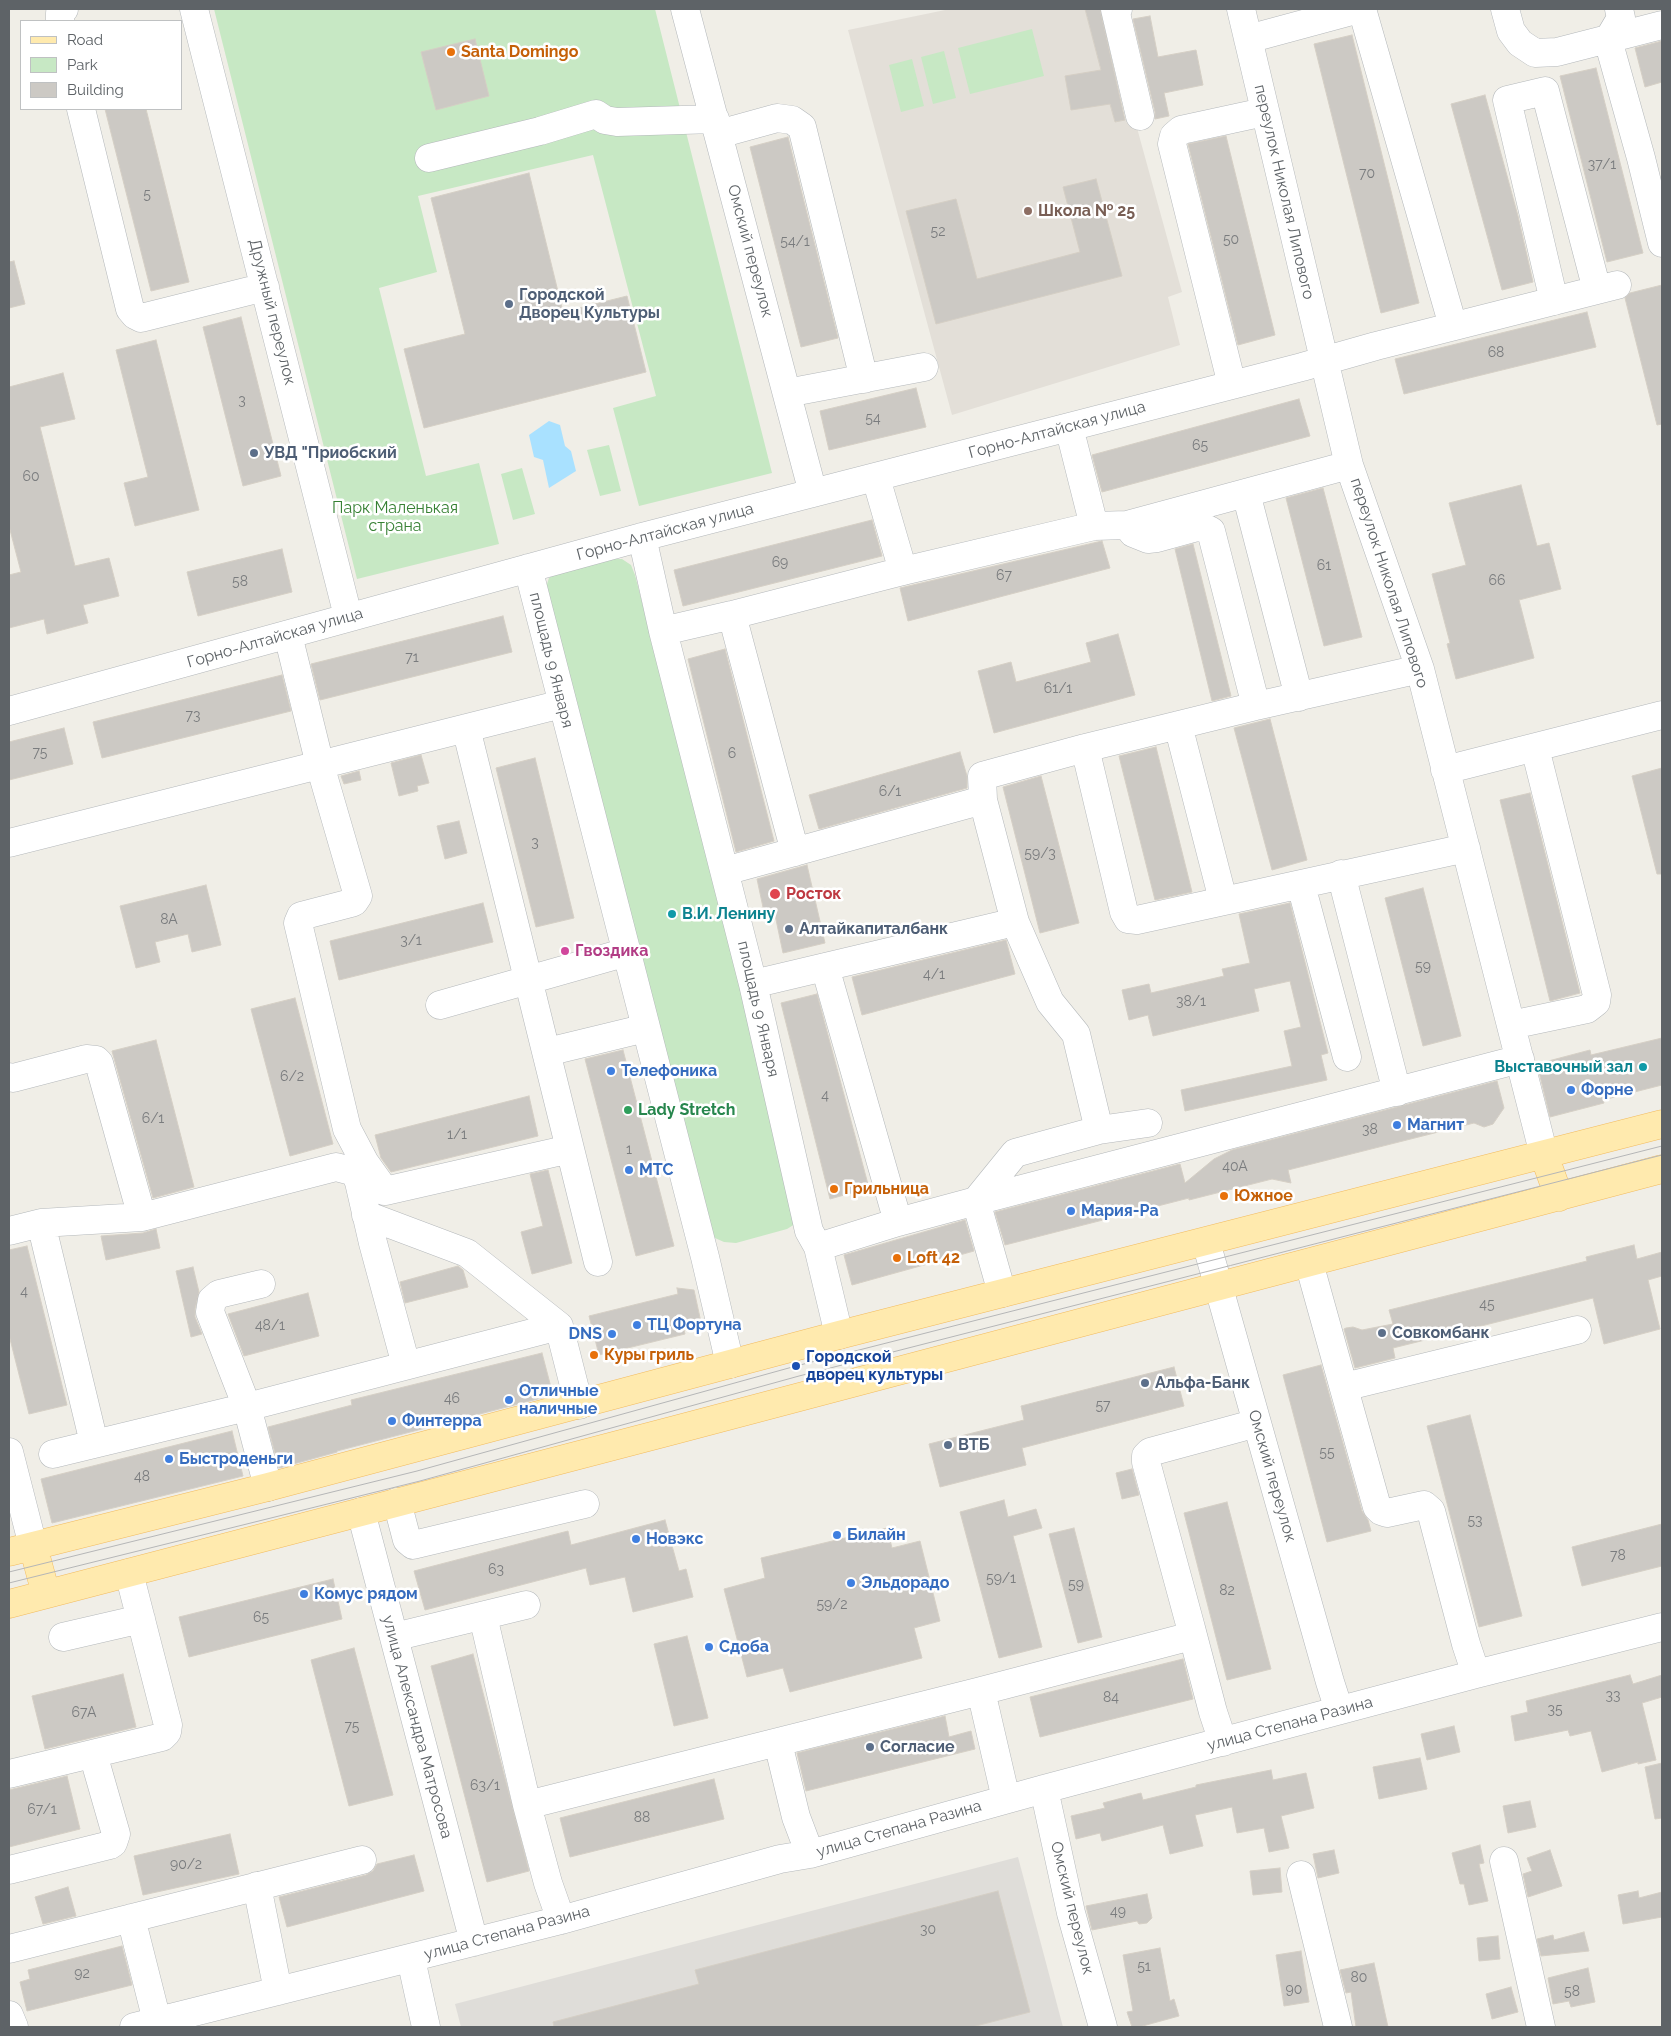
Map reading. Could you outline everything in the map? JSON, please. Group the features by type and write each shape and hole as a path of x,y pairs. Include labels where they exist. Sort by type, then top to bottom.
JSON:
{"main road":[{"path":"46,1594 21,1549 268,1487 839,1335 1662,1124"},
{"path":"1544,1155 1559,1197"},
{"path":"9,1604 1662,1170"}],"street":[{"path":"60,20 60,13 64,9"},
{"name":"Дружный переулок","path":"194,9 348,616"},
{"name":"Омский переулок","path":"686,9 813,493"},
{"path":"1118,9 1115,9 1140,116"},
{"name":"переулок Николая Липового","path":"1241,9 1349,465 1420,669 1544,1155"},
{"path":"1248,39 1348,12 1352,9"},
{"path":"1362,9 1452,326"},
{"path":"1505,9 1511,31 1520,43 1535,53 1557,52 1662,25"},
{"path":"1608,40 1621,18 1619,9"},
{"path":"1608,40 1652,156 1662,243"},
{"name":"Горно-Алтайская улица","path":"9,711 288,636 348,616 642,537 876,478 1452,326 1554,301 1607,287 1545,91 1507,100 1554,301"},
{"path":"81,110 130,310 134,315 141,318 265,287"},
{"path":"1232,384 1172,144 1174,136 1181,130 1264,112"},
{"path":"429,158 540,131 596,114 605,120 617,122 717,126 777,118 792,120 802,128 864,379"},
{"path":"787,393 924,368"},
{"path":"1069,427 1094,526"},
{"path":"663,631 902,571 1094,526 1127,525 1349,465"},
{"path":"876,478 902,571"},
{"path":"1246,493 1300,697"},
{"path":"1127,525 1133,533 1148,539 1197,527 1206,528 1210,532 1256,706"},
{"name":"площадь 9 Января","path":"642,537 663,631 753,984 809,1231 818,1248 839,1335"},
{"name":"площадь 9 Января","path":"528,568 628,952 730,1364"},
{"path":"732,615 795,852"},
{"path":"288,636 320,765 358,896 354,902 301,916 298,923 347,1130 365,1163 386,1191 570,1149"},
{"path":"1098,1130 1076,1034 1050,1002 1015,922 983,800 982,776 1178,725 1420,669"},
{"path":"9,844 562,704"},
{"path":"1446,770 1662,715"},
{"path":"1178,725 1223,900"},
{"path":"466,728 598,1262"},
{"path":"1085,748 1124,912 1128,919 1136,920 1466,848"},
{"path":"1511,1025 1588,1009 1596,1002 1597,995 1535,748"},
{"path":"725,871 983,800"},
{"path":"1341,874 1397,1092"},
{"path":"1301,885 1347,1057"},
{"path":"753,984 1015,922"},
{"path":"440,1005 628,952"},
{"path":"825,967 898,1222"},
{"path":"547,1052 646,1028"},
{"path":"9,1077 13,1078 86,1059 92,1059 99,1063 142,1217"},
{"path":"818,1248 898,1222 976,1201 1520,1059"},
{"path":"976,1201 1015,1153 1098,1130 1148,1123"},
{"path":"9,1231 41,1223 142,1217 336,1167 355,1172 406,1365"},
{"path":"976,1201 1002,1293"},
{"path":"366,1214 468,1254 559,1326 579,1405"},
{"path":"41,1223 94,1444"},
{"name":"Омский переулок","path":"1206,1242 1339,1710"},
{"path":"1309,1263 1377,1507 1387,1513 1424,1505 1431,1511 1466,1644 1476,1674"},
{"path":"261,1284 219,1294 212,1300 210,1312 247,1407 268,1487"},
{"path":"53,1454 247,1407 559,1326"},
{"path":"1344,1387 1577,1330"},
{"path":"1223,1742 1213,1712 1146,1462 1146,1456 1150,1452 1257,1423"},
{"path":"9,1452 21,1549"},
{"path":"397,1502 407,1540 413,1545 585,1504"},
{"name":"улица Александра Матросова","path":"361,1512 474,1942"},
{"path":"9,1774 162,1737 167,1732 168,1725 129,1573"},
{"path":"394,1638 526,1605"},
{"path":"483,1616 527,1805 548,1883 561,1920"},
{"path":"63,1637 141,1619"},
{"path":"527,1805 982,1691 1184,1638 1191,1632 1191,1628"},
{"name":"улица Степана Разина","path":"146,2024 561,1920 1339,1710 1662,1628"},
{"path":"982,1691 1006,1799"},
{"path":"778,1742 796,1816 810,1854"},
{"path":"9,1870 110,1845 113,1842 116,1834 93,1754"},
{"name":"Омский переулок","path":"1044,1789 1071,1913 1102,2027"},
{"path":"9,1949 362,1860"},
{"path":"1504,1861 1541,2027"},
{"path":"1301,1875 1338,2027"},
{"path":"257,1886 278,1991"},
{"path":"132,1918 146,2024"},
{"path":"411,1959 426,2027"},
{"path":"9,2015 14,2027"}],"shaded area":[{"name":"Школа № 25","path":"950,9 1085,9 1115,122 1134,117 1182,292 1168,297 1180,345 952,415 848,30"},
{"path":"1018,1857 1063,2027 461,2027 455,2004"}],"green space":[{"name":"Парк Маленькая страна","path":"214,9 655,9 772,473 639,506 613,408 656,396 593,155 418,196 437,272 379,288 426,476 479,463 499,544 357,579"},
{"path":"1032,29 1044,76 970,94 958,48"},
{"path":"944,51 956,98 933,104 921,57"},
{"path":"912,59 924,106 901,112 889,65"},
{"path":"609,445 621,491 600,496 587,450"},
{"path":"522,468 535,514 513,520 501,474"},
{"path":"610,559 622,559 631,565 635,575 720,901 795,1224 787,1229 736,1243 724,1242 715,1238 708,1230 546,587 549,578 557,572"}],"water":[{"path":"549,421 560,425 565,446 571,451 576,471 549,488 543,460 534,457 529,435"}],"building":[{"path":"1085,9 1100,9 1125,120 1115,122 1110,104 1071,110 1065,76 1101,70"},
{"path":"1150,16 1158,57 1196,50 1203,85 1164,93 1169,116 1155,119 1155,112 1133,19"},
{"path":"1352,35 1419,303 1381,313 1314,44"},
{"path":"475,39 489,96 436,110 421,52"},
{"path":"1662,41 1662,82 1645,87 1635,48"},
{"path":"1596,68 1643,253 1607,262 1560,76"},
{"path":"1485,95 1518,216 1533,282 1502,290 1451,104"},
{"path":"105,110 146,110 189,282 151,291"},
{"path":"1226,136 1275,335 1238,345 1188,144"},
{"path":"788,137 838,338 801,347 750,147"},
{"name":"Городской Дворец Культуры","path":"529,173 563,312 627,296 646,372 424,428 404,349 465,334 431,198"},
{"path":"1096,179 1122,276 936,324 906,211 956,199 977,279 1080,252 1063,187"},
{"path":"14,261 25,304 9,308 9,262"},
{"path":"1662,285 1662,424 1657,425 1625,298 1630,293"},
{"path":"1587,312 1596,347 1404,394 1395,359"},
{"path":"241,317 281,476 243,486 203,327"},
{"path":"156,340 199,510 135,526 124,483 148,477 116,350"},
{"path":"63,373 75,419 40,427 75,566 109,558 119,596 83,605 88,623 47,634 44,619 9,628 9,575 21,572 9,526 9,387"},
{"path":"916,388 926,427 829,450 820,411"},
{"path":"1299,399 1310,436 1102,492 1092,455"},
{"path":"1521,485 1537,546 1549,543 1561,589 1519,600 1534,658 1456,679 1447,644 1450,643 1432,574 1466,565 1449,503"},
{"path":"1323,488 1362,637 1324,646 1286,498"},
{"path":"872,520 882,556 683,606 674,570"},
{"path":"1102,541 1110,568 908,621 900,588"},
{"path":"1193,544 1231,696 1212,701 1175,549"},
{"path":"282,549 292,592 198,616 187,572"},
{"path":"503,616 512,652 320,700 311,664"},
{"path":"1118,634 1135,695 994,733 978,671 1011,662 1016,682 1091,662 1086,643"},
{"path":"725,649 774,841 736,852 688,659"},
{"path":"282,675 291,711 102,758 93,722"},
{"path":"1270,719 1307,860 1272,870 1234,728"},
{"path":"64,728 73,764 9,780 9,742"},
{"path":"1156,747 1192,892 1155,900 1119,756"},
{"path":"960,752 967,776 967,788 819,829 809,795"},
{"path":"421,755 429,783 417,786 418,791 399,796 391,763"},
{"path":"535,758 574,918 536,927 496,768"},
{"path":"1662,768 1662,874 1657,874 1632,776"},
{"path":"359,771 361,780 344,784 341,776"},
{"path":"1041,776 1079,923 1040,933 1003,787"},
{"path":"1530,793 1580,993 1550,1001 1500,800"},
{"path":"459,821 467,853 445,859 437,826"},
{"path":"807,865 825,943 783,953 774,910 764,912 757,879"},
{"path":"206,885 221,945 192,952 188,934 155,942 160,962 136,968 120,906"},
{"path":"1423,888 1461,1036 1423,1046 1385,898"},
{"path":"483,903 493,942 339,980 330,941"},
{"path":"1290,903 1328,1053 1321,1055 1327,1080 1185,1111 1181,1090 1292,1066 1284,1031 1301,1027 1290,981 1254,989 1259,1011 1153,1036 1148,1015 1129,1020 1122,990 1149,984 1151,993 1224,976 1222,969 1250,963 1239,914"},
{"path":"1006,940 1015,974 862,1015 852,977"},
{"path":"817,994 869,1188 830,1199 781,1003"},
{"path":"295,998 333,1144 290,1156 251,1009"},
{"path":"1662,1038 1662,1085 1603,1100 1604,1103 1550,1117 1537,1064 1590,1050 1591,1055"},
{"path":"156,1040 194,1187 153,1198 112,1051"},
{"path":"623,1050 674,1246 636,1256 585,1059"},
{"path":"1497,1081 1504,1108 1493,1124 1484,1127 1474,1123 1288,1170 1291,1183 1272,1179 1005,1245 995,1212 1180,1164 1185,1183 1214,1159 1232,1150"},
{"path":"529,1096 538,1136 391,1172 381,1158 375,1135"},
{"path":"548,1170 572,1263 532,1274 521,1232 543,1226 530,1174"},
{"path":"965,1220 974,1251 852,1285 844,1255"},
{"path":"156,1229 160,1248 106,1260 101,1236 143,1233"},
{"path":"1634,1245 1637,1259 1662,1252 1662,1276 1648,1280 1660,1329 1604,1344 1593,1298 1393,1348 1395,1358 1355,1368 1344,1329 1346,1328 1353,1327 1362,1330 1393,1324 1389,1310 1587,1261 1586,1257"},
{"path":"27,1246 67,1405 29,1414 9,1335 9,1250"},
{"path":"458,1266 463,1270 468,1287 405,1303 400,1282"},
{"path":"193,1267 199,1292 195,1317 202,1334 191,1337 176,1271"},
{"name":"ТЦ Фортуна","path":"677,1288 694,1290 702,1327 684,1330 685,1334 599,1355 589,1316 678,1294"},
{"path":"308,1293 319,1336 244,1356 228,1314"},
{"path":"542,1353 553,1395 279,1468 268,1427 352,1405 351,1400"},
{"path":"1321,1365 1362,1511 1368,1520 1371,1531 1327,1542 1283,1375"},
{"path":"1174,1367 1184,1406 1022,1448 1026,1465 940,1487 929,1444 1024,1420 1021,1406"},
{"path":"1470,1415 1522,1616 1479,1627 1427,1426"},
{"path":"232,1431 243,1476 52,1523 41,1479"},
{"path":"1132,1469 1139,1495 1122,1499 1116,1473"},
{"path":"1004,1500 1008,1517 1036,1509 1042,1528 1013,1536 1042,1647 999,1658 960,1512"},
{"path":"1227,1502 1271,1669 1227,1680 1184,1513"},
{"path":"665,1520 679,1571 686,1569 693,1597 633,1612 625,1577 590,1585 586,1568 425,1610 414,1571 568,1531 571,1545"},
{"path":"1662,1524 1662,1566 1582,1586 1572,1547"},
{"path":"887,1528 892,1548 920,1541 940,1621 914,1628 922,1658 790,1692 783,1668 747,1677 724,1589 765,1578 761,1558"},
{"path":"1074,1528 1102,1637 1078,1643 1049,1534"},
{"path":"333,1579 342,1619 189,1657 179,1617"},
{"path":"687,1636 708,1718 674,1726 654,1644"},
{"path":"354,1648 393,1795 349,1806 311,1660"},
{"path":"473,1654 529,1871 487,1882 431,1666"},
{"path":"1183,1659 1193,1699 1040,1737 1030,1697"},
{"path":"123,1674 136,1727 45,1749 32,1696"},
{"path":"1630,1675 1633,1684 1662,1675 1662,1697 1642,1703 1656,1760 1638,1764 1638,1762 1602,1772 1591,1731 1570,1736 1568,1730 1515,1741 1511,1716 1528,1712 1526,1701"},
{"path":"945,1716 949,1737 971,1731 975,1749 806,1791 797,1753"},
{"path":"1454,1726 1460,1752 1427,1760 1421,1734"},
{"path":"1420,1758 1427,1789 1379,1799 1373,1767"},
{"path":"1662,1763 1662,1818 1655,1819 1645,1767"},
{"path":"1271,1770 1273,1780 1306,1773 1314,1808 1281,1816 1289,1848 1269,1852 1264,1828 1237,1833 1232,1807 1195,1815 1203,1846 1170,1854 1163,1825 1102,1841 1100,1833 1076,1839 1071,1816 1105,1808 1103,1803 1141,1793 1143,1800 1196,1787 1196,1785"},
{"path":"67,1776 80,1829 9,1847 9,1790"},
{"path":"714,1779 724,1819 570,1857 560,1818"},
{"path":"1530,1801 1536,1827 1508,1833 1503,1806"},
{"path":"230,1834 239,1874 143,1895 134,1856"},
{"path":"1480,1845 1484,1863 1479,1864 1488,1901 1469,1905 1464,1884 1460,1884 1452,1853"},
{"path":"1334,1850 1339,1873 1318,1878 1313,1854"},
{"path":"1550,1850 1562,1886 1528,1897 1523,1874 1532,1871 1527,1858"},
{"path":"414,1855 424,1891 287,1927 279,1897 366,1875 373,1871 377,1864"},
{"path":"1280,1868 1282,1892 1253,1895 1250,1871"},
{"path":"68,1887 76,1916 43,1924 35,1897"},
{"path":"998,1891 1030,2012 972,2027 554,2027 553,2022 699,1984 695,1970"},
{"path":"1638,1891 1639,1898 1662,1892 1662,1917 1623,1924 1618,1895"},
{"path":"1147,1894 1152,1918 1147,1923 1139,1924 1137,1921 1092,1930 1086,1906"},
{"path":"1584,1932 1589,1951 1541,1956 1537,1939 1553,1935 1554,1940"},
{"path":"1498,1936 1500,1959 1479,1961 1477,1938"},
{"path":"122,1946 132,1985 27,2011 20,1982 30,1979 28,1970"},
{"path":"1160,1948 1170,2001 1174,1999 1179,2016 1139,2027 1132,2027 1127,2012 1133,2011 1123,1955"},
{"path":"1301,1951 1309,2002 1284,2006 1276,1955"},
{"path":"1374,1963 1388,2027 1356,2027 1351,1992 1346,1993 1340,1970"},
{"path":"1588,1968 1595,2002 1571,2007 1569,2001 1553,2004 1548,1978"},
{"path":"1511,1987 1518,2012 1492,2019 1486,1994"}],"tram line":[{"path":"9,1572 417,1471 796,1366 1662,1146"},
{"path":"9,1583 420,1481 799,1376 1662,1155"}],"place":[{"name":"Santa Domingo","path":"451,52"},
{"name":"Школа № 25","path":"1028,211"},
{"name":"Городской Дворец Культуры","path":"509,304"},
{"name":"УВД \"Приобский","path":"254,453"},
{"name":"Росток","path":"775,894"},
{"name":"В.И. Ленину","path":"672,914"},
{"name":"Алтайкапиталбанк","path":"789,929"},
{"name":"Гвоздика","path":"565,951"},
{"name":"Выставочный зал","path":"1643,1067"},
{"name":"Телефоника","path":"611,1071"},
{"name":"Форне","path":"1571,1090"},
{"name":"Lady Stretch","path":"628,1110"},
{"name":"Магнит","path":"1397,1125"},
{"name":"МТС","path":"629,1170"},
{"name":"Грильница","path":"834,1189"},
{"name":"Южное","path":"1224,1196"},
{"name":"Мария-Ра","path":"1071,1211"},
{"name":"Loft 42","path":"897,1258"},
{"name":"ТЦ Фортуна","path":"637,1325"},
{"name":"Совкомбанк","path":"1382,1333"},
{"name":"DNS","path":"612,1334"},
{"name":"Куры гриль","path":"594,1355"},
{"name":"Городской дворец культуры","path":"796,1366"},
{"name":"Альфа-Банк","path":"1145,1383"},
{"name":"Отличные наличные","path":"509,1400"},
{"name":"Финтерра","path":"392,1421"},
{"name":"ВТБ","path":"948,1445"},
{"name":"Быстроденьги","path":"169,1459"},
{"name":"Билайн","path":"837,1535"},
{"name":"Новэкс","path":"636,1539"},
{"name":"Эльдорадо","path":"851,1583"},
{"name":"Комус рядом","path":"304,1594"},
{"name":"Сдоба","path":"709,1647"},
{"name":"Согласие","path":"870,1747"}]}
